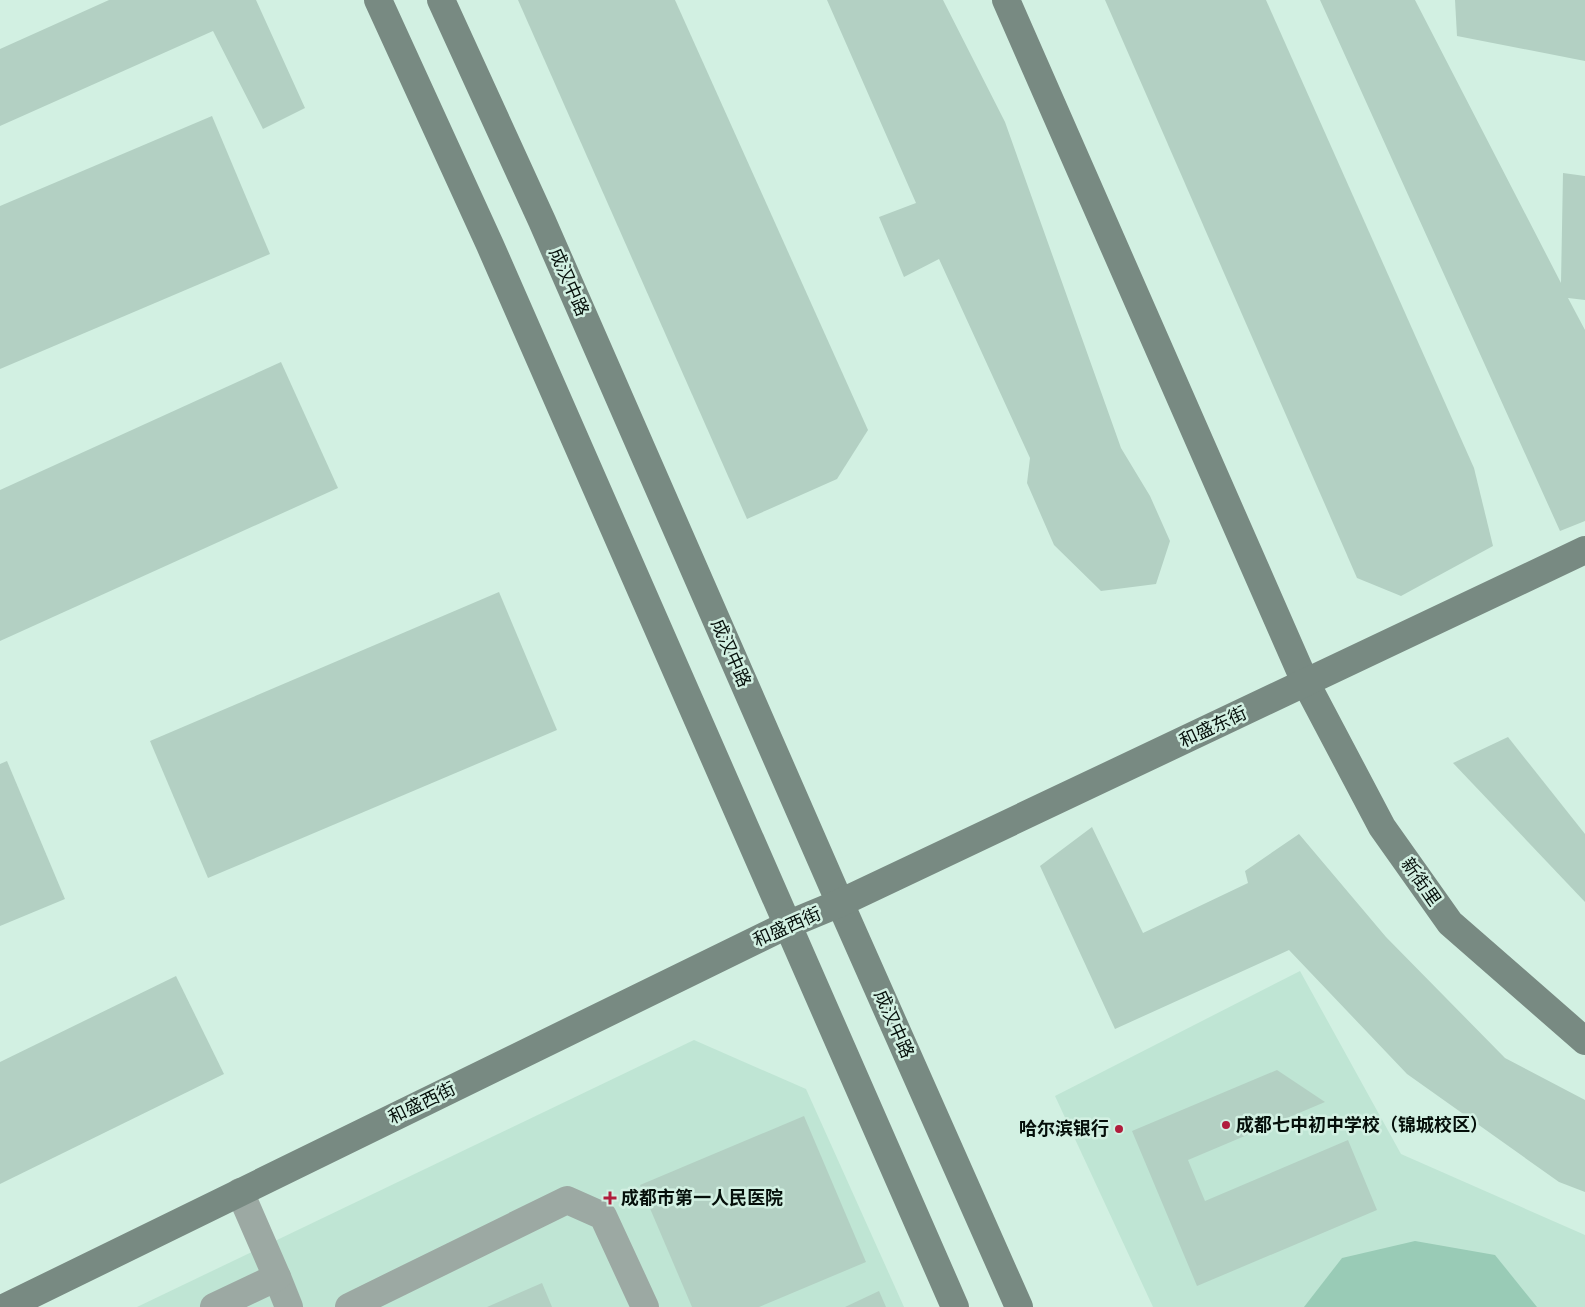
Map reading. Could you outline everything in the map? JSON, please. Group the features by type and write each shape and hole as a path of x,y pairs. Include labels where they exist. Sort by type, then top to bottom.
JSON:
{"street":[{"path":"378,0 494,254 955,1307"},
{"name":"成汉中路","path":"441,0 542,222 1019,1307"},
{"name":"新街里","path":"1006,0 1306,682 1382,827 1450,923 1585,1041"},
{"name":"和盛东街","path":"840,903 1585,550"},
{"name":"和盛西街","path":"6,1307 787,925 840,903"},
{"path":"240,1192 289,1307"},
{"path":"349,1307 567,1200 603,1216 645,1307"},
{"path":"214,1307 277,1278"}],"shaded area":[{"name":"成都七中初中学校（锦城校区）","path":"1300,971 1401,1154 1585,1235 1585,1307 1153,1307 1055,1096"},
{"name":"成都市第一人民医院","path":"694,1040 806,1089 904,1307 137,1307"},
{"path":"1415,1241 1495,1255 1537,1307 1304,1307 1342,1258"}],"building":[{"path":"109,0 256,0 305,108 263,129 213,31 0,126 0,49"},
{"path":"518,0 675,0 868,430 837,479 747,519"},
{"path":"827,0 943,0 1005,122 1121,448 1150,496 1170,541 1156,584 1101,591 1054,545 1027,483 1030,458 939,259 904,277 879,217 916,203"},
{"path":"1105,0 1266,0 1474,468 1493,546 1401,596 1357,578"},
{"path":"1320,0 1415,0 1561,283 1563,173 1585,176 1585,300 1568,298 1585,330 1585,521 1560,531"},
{"path":"1455,0 1585,0 1585,61 1457,36"},
{"path":"212,116 270,254 0,369 0,206"},
{"path":"281,362 338,488 0,641 0,490"},
{"path":"499,592 557,730 208,878 150,741"},
{"path":"1508,737 1585,834 1585,902 1453,763"},
{"path":"7,761 65,899 0,926 0,764"},
{"path":"1092,827 1143,933 1248,883 1245,871 1299,834 1386,937 1505,1058 1585,1100 1585,1192 1559,1182 1407,1074 1289,950 1115,1029 1040,866"},
{"path":"176,976 224,1074 0,1184 0,1062"},
{"path":"1277,1070 1325,1102 1188,1160 1205,1201 1348,1140 1377,1210 1197,1286 1132,1131"},
{"path":"804,1116 866,1262 759,1307 692,1307 640,1185"},
{"path":"542,1283 552,1307 487,1307"},
{"path":"879,1291 886,1307 845,1307"}],"place":[{"name":"成都七中初中学校（锦城校区）","path":"1226,1125"},
{"name":"哈尔滨银行","path":"1119,1129"},
{"name":"成都市第一人民医院","path":"610,1198"}]}
